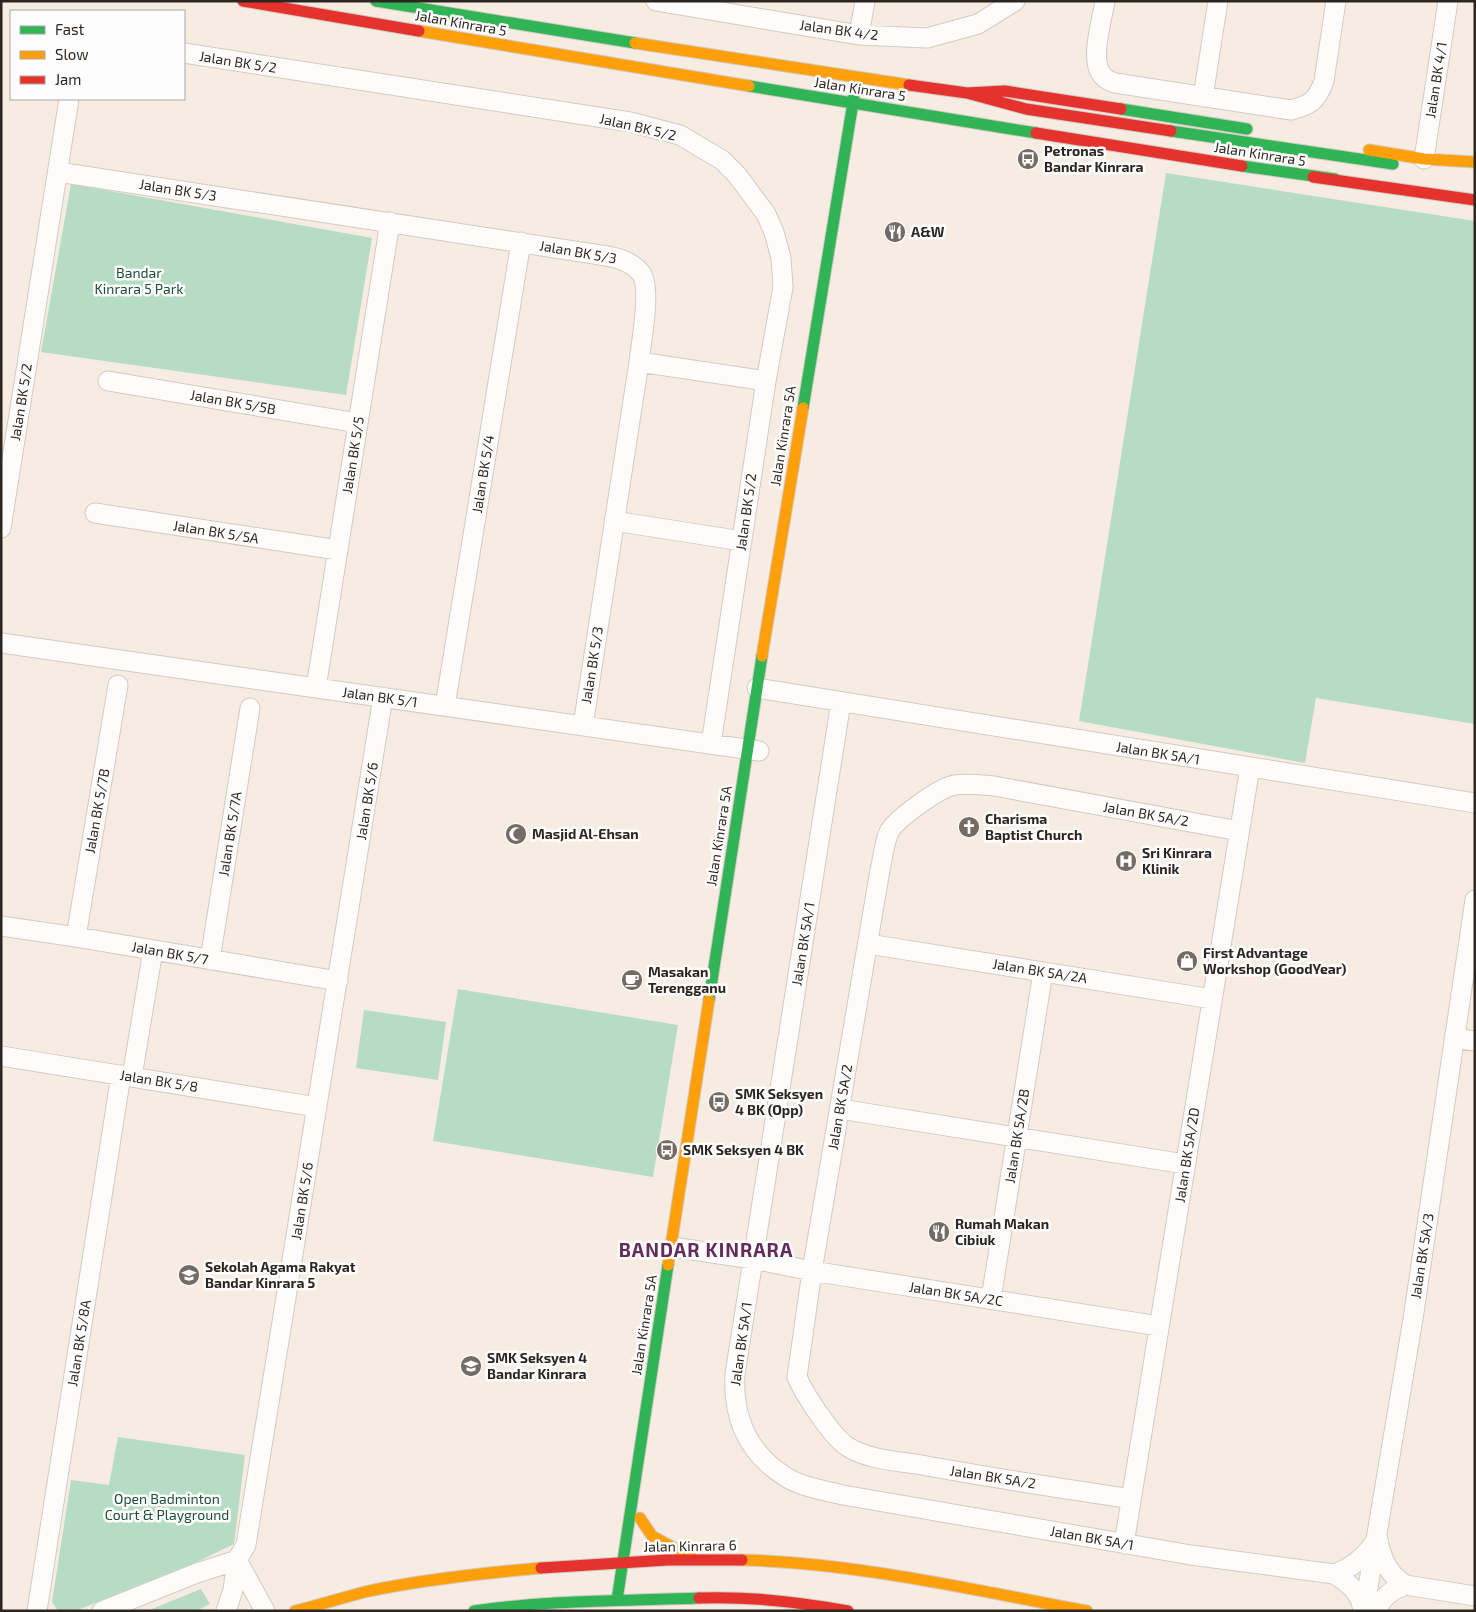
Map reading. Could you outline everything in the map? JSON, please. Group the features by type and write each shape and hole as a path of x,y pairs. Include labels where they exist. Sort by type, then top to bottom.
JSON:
{"main road":[{"name":"Jalan Kinrara 5","path":"243,1 1313,178 1475,192"},
{"name":"Jalan Kinrara 5","path":"387,2 863,78 967,93 1005,90 1258,131"},
{"name":"Jalan Kinrara 5A","path":"807,456 863,78"},
{"path":"967,93 1026,109 1078,118 1393,164"},
{"path":"815,97 829,112"},
{"name":"Jalan Kinrara 5A","path":"623,1600 680,1248 766,690 846,149 858,104"},
{"path":"873,119 878,115 894,110"},
{"path":"838,131 846,149"},
{"path":"1326,143 1424,159 1475,162"},
{"path":"1313,178 1475,200"},
{"name":"Jalan Kinrara 5A","path":"635,1520 657,1412"},
{"path":"614,1537 635,1520 652,1536 695,1559"},
{"path":"581,1565 597,1553"},
{"name":"Jalan Kinrara 6","path":"294,1611 378,1589 443,1578 542,1567 695,1559 751,1560 822,1566 926,1582 1087,1611"},
{"path":"474,1611 503,1607 623,1600 730,1597 803,1603 848,1611"}],"street":[{"name":"Jalan BK 4/2","path":"656,1 859,35 927,38 978,24 1015,1"},
{"path":"859,35 865,1"},
{"path":"1105,1 1097,49 1097,61 1100,72 1107,80 1115,83 1292,110 1314,101 1320,92 1324,80 1336,1"},
{"path":"1203,97 1218,1"},
{"name":"Jalan BK 4/1","path":"1424,159 1448,1"},
{"path":"387,2 389,26"},
{"name":"Jalan BK 5/2","path":"185,54 630,122 680,135 697,145 722,160 754,196 766,214 774,232 782,258 783,287 766,381 711,744"},
{"name":"Jalan BK 5/2","path":"1,528 69,100"},
{"name":"Jalan BK 5/3","path":"58,172 521,242 613,257 633,265 642,275 646,303 639,362 583,726"},
{"name":"Jalan BK 5/5","path":"316,688 390,222"},
{"name":"Jalan BK 5/4","path":"445,706 521,242"},
{"path":"639,362 766,381"},
{"name":"Jalan BK 5/5B","path":"108,381 358,423"},
{"name":"Jalan BK 5/5A","path":"95,513 338,550"},
{"path":"614,521 742,541"},
{"name":"Jalan BK 5/1","path":"1,643 756,751"},
{"name":"Jalan BK 5/7B","path":"76,937 118,685"},
{"name":"Jalan BK 5A/1","path":"766,690 1475,803"},
{"name":"Jalan BK 5/6","path":"226,1611 234,1590 237,1560 246,1545 383,698"},
{"name":"Jalan BK 5A/1","path":"841,702 735,1374 734,1393 737,1414 742,1428 763,1460 781,1474 797,1483 843,1495 1191,1555 1334,1574"},
{"name":"Jalan BK 5/7A","path":"210,960 250,708"},
{"name":"Jalan BK 5A/2D","path":"1124,1544 1250,767"},
{"name":"Jalan BK 5A/2","path":"1131,1500 911,1463 856,1452 846,1446 834,1433 802,1389 797,1377 812,1271 880,870 888,833 896,822 936,793 953,785 973,784 994,786 1239,831"},
{"name":"Jalan BK 5A/3","path":"1363,1611 1404,1371 1475,900"},
{"name":"Jalan BK 5/7","path":"1,926 338,982"},
{"name":"Jalan BK 5A/2A","path":"868,944 1212,999"},
{"name":"Jalan BK 5/8A","path":"37,1611 127,1076 153,950"},
{"name":"Jalan BK 5A/2B","path":"991,1300 1043,972"},
{"path":"1454,1038 1475,1041"},
{"name":"Jalan BK 5/8","path":"1,1056 317,1107"},
{"path":"840,1109 1185,1164"},
{"name":"Jalan BK 5A/2C","path":"680,1248 1159,1326"},
{"path":"1334,1574 1360,1560 1376,1538"},
{"path":"1376,1538 1387,1566 1406,1585"},
{"path":"102,1611 197,1573 237,1560 265,1611"},
{"path":"1334,1574 1346,1581 1354,1590 1359,1597 1363,1611"},
{"path":"1376,1611 1386,1596 1396,1588 1406,1585 1475,1596"}],"green space":[{"path":"1166,173 1475,221 1475,724 1316,698 1305,763 1079,721"},
{"name":"Bandar Kinrara 5 Park","path":"71,184 372,238 346,395 41,352"},
{"path":"458,989 678,1025 653,1177 433,1141"},
{"path":"364,1010 446,1022 438,1080 356,1068"},
{"name":"Open Badminton Court & Playground","path":"118,1437 245,1455 234,1544 199,1561 75,1611 58,1611 52,1602 71,1480 109,1485"},
{"path":"201,1589 210,1604 196,1611 147,1611"}],"traffic: fast":[{"path":"376,1 635,43"},
{"path":"803,408 857,78"},
{"path":"749,86 1036,133"},
{"path":"1121,109 1247,129"},
{"path":"1171,131 1393,164"},
{"path":"1242,166 1335,179"},
{"path":"709,1000 762,656"},
{"path":"617,1600 668,1265"},
{"path":"474,1611 558,1603 699,1598"}],"traffic: slow":[{"path":"419,31 749,86"},
{"path":"635,43 909,85"},
{"path":"1369,150 1424,159 1475,162"},
{"path":"762,656 803,408"},
{"path":"668,1265 709,1000"},
{"path":"640,1518 652,1536 692,1558"},
{"path":"742,1560 829,1566 872,1572 958,1586 1087,1611"},
{"path":"295,1611 360,1593 412,1583 541,1568"}],"traffic: jam":[{"path":"243,1 419,31"},
{"path":"909,85 967,93 1005,91 1121,109"},
{"path":"967,93 1026,109 1171,131"},
{"path":"1036,133 1242,166"},
{"path":"1313,177 1475,200"},
{"path":"541,1568 667,1560 742,1560"},
{"path":"699,1598 774,1600 848,1611"}],"place":[{"name":"Petronas Bandar Kinrara","path":"1028,159"},
{"name":"A&W","path":"895,232"},
{"name":"Charisma Baptist Church","path":"969,827"},
{"name":"Masjid Al-Ehsan","path":"516,834"},
{"name":"Sri Kinrara Klinik","path":"1126,861"},
{"name":"First Advantage Workshop (GoodYear)","path":"1187,961"},
{"name":"Masakan Terengganu","path":"632,980"},
{"name":"SMK Seksyen 4 BK (Opp)","path":"719,1102"},
{"name":"SMK Seksyen 4 BK","path":"667,1150"},
{"name":"Rumah Makan Cibiuk","path":"939,1232"},
{"name":"Sekolah Agama Rakyat Bandar Kinrara 5","path":"189,1275"},
{"name":"SMK Seksyen 4 Bandar Kinrara","path":"471,1366"}],"district":[{"name":"BANDAR KINRARA","path":"706,1250"}]}
